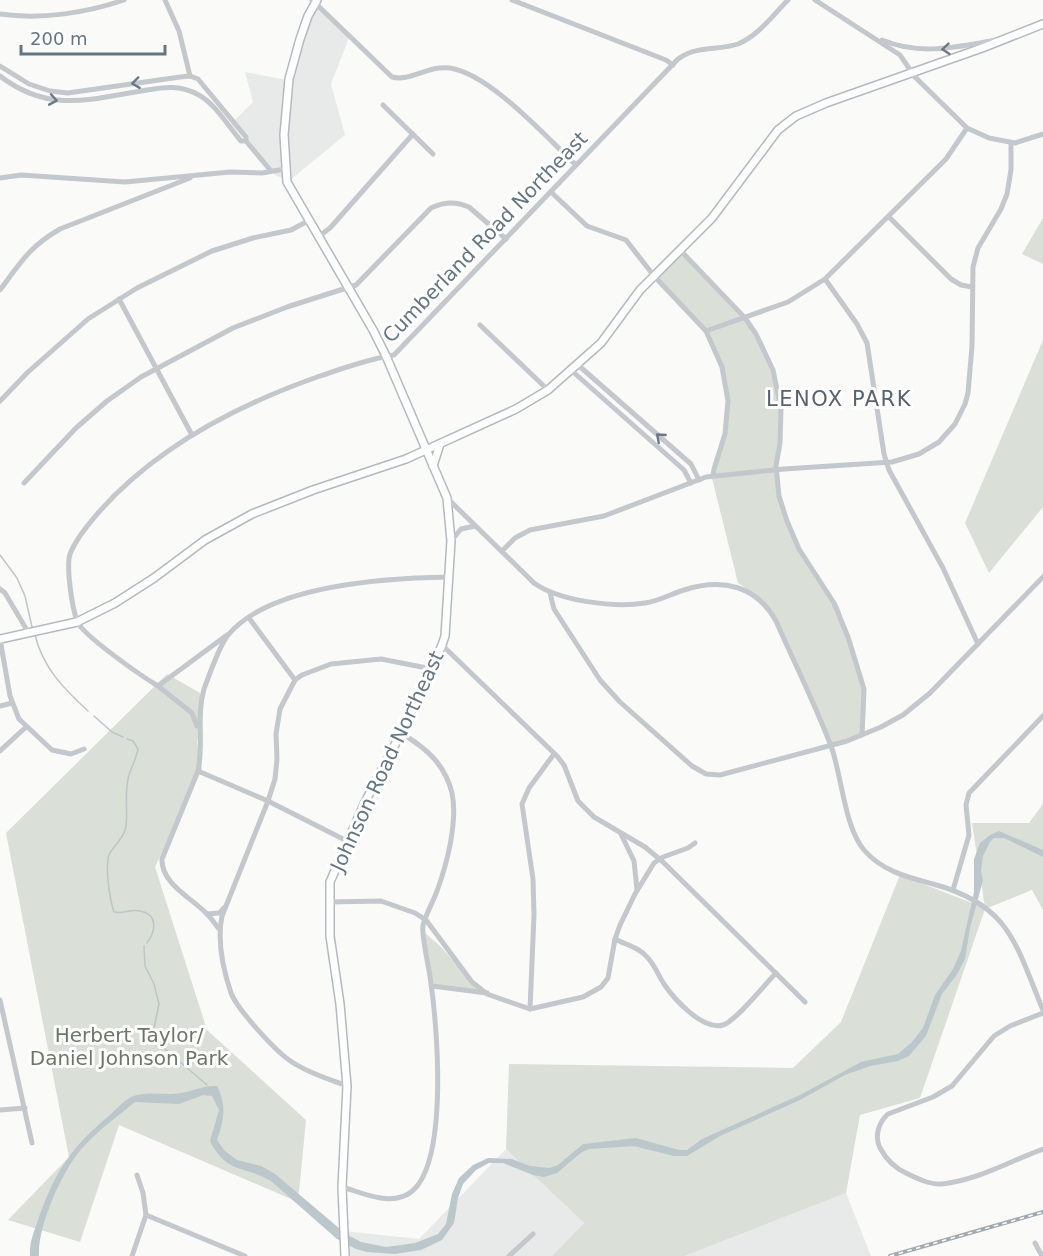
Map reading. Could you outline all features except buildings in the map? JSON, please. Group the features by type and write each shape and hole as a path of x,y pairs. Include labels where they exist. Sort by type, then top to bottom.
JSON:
{"street":[{"path":"0,14 13,16 57,14 90,9 124,0"},
{"path":"165,0 179,31 190,76"},
{"path":"512,0 666,60 673,65"},
{"name":"Cumberland Road Northeast","path":"77,622 67,570 70,554 77,541 112,498 136,474 192,435 248,406 333,372 394,355 673,65 692,51 730,46 747,39 788,0"},
{"path":"815,0 900,55 915,77 967,128 988,138 1011,143 1043,134"},
{"path":"315,1 393,77 403,79 424,70 439,67 453,68 467,73 513,104 576,165"},
{"name":"Johnson Road Northeast","path":"315,1 302,31 289,79 284,120 285,168 290,190 386,356 447,498 451,541 442,645 347,841 330,882 330,936 340,1004 347,1086 342,1187 345,1254"},
{"path":"84,749 71,754 52,750 19,719 12,704 0,639 77,622 115,603 206,540 252,514 313,490 389,465 516,409 548,390 602,343 630,302 712,218 778,130 787,122 826,103 1043,24"},
{"path":"871,35 896,44 935,50 1004,39"},
{"path":"0,66 21,80 50,91 82,92 190,76 198,79 272,171"},
{"path":"0,76 27,93 62,101 83,101 173,87 190,91 203,98 241,141 246,141"},
{"path":"172,78 173,87"},
{"path":"17,88 21,80"},
{"path":"82,92 83,101"},
{"path":"203,98 209,92"},
{"path":"383,105 433,154"},
{"path":"706,331 788,302 825,279 946,159 967,128"},
{"path":"318,237 330,228 413,134"},
{"path":"501,552 515,538 530,530 604,516 713,475 885,462 909,458 929,449 948,434 961,414 968,393 971,363 973,267 978,248 1001,209 1007,194 1011,170 1011,143"},
{"path":"0,178 21,175 125,182 206,174 272,171 285,168"},
{"path":"0,290 27,252 60,229 183,180 206,174"},
{"path":"551,192 587,226 626,240 654,276 706,331 722,367 728,401 725,434 713,475"},
{"path":"24,483 76,428 107,401 156,368 233,328 287,307 356,285 425,213 440,204 454,203 469,207 506,239"},
{"path":"889,217 951,279 961,285 972,287"},
{"path":"0,401 28,372 88,319 119,298 212,251 253,238 291,230 308,221"},
{"path":"681,251 745,318 766,351 778,389 782,426 776,470 779,496 802,555 834,603 861,677 865,700 862,735"},
{"path":"825,279 857,324 867,343 885,462 943,568 978,644"},
{"path":"119,298 192,435"},
{"path":"480,325 548,390"},
{"path":"578,365 691,464 699,480"},
{"path":"572,371 684,470 691,483"},
{"path":"631,424 637,417"},
{"path":"433,466 440,444"},
{"path":"447,498 534,583 550,593 585,601 635,604 657,600 691,588 712,585 730,586 748,592 769,609 831,746 852,824 864,850 880,864 894,872 953,890 971,898 998,917 1011,935 1043,1012 1010,1026 994,1036 952,1086 933,1097 888,1114 883,1119 877,1138 879,1146 899,1170 918,1179 940,1184 992,1171 1043,1149"},
{"path":"451,541 461,529 476,526"},
{"path":"158,686 264,607 333,587 378,580 449,577"},
{"path":"550,593 554,609 600,680 628,709 696,769 713,775 727,774 831,746 891,722 915,706 1043,577"},
{"path":"0,589 5,593 28,632"},
{"path":"249,618 295,680"},
{"path":"77,622 131,669 158,686 192,713 200,734"},
{"path":"219,930 207,914 175,885 162,867 162,859 198,771 204,691 227,636"},
{"path":"442,645 564,765 578,801 594,817 645,847 660,859 805,1002"},
{"path":"347,1086 291,1062 239,1007 232,994 219,930 268,801 277,759 276,734 280,709 295,680 331,664 381,659 432,669"},
{"path":"0,706 12,704"},
{"path":"953,890 969,835 966,805 969,793 1043,716"},
{"path":"0,751 26,727"},
{"path":"342,1187 371,1196 403,1197 417,1187 425,1175 437,1111 439,1058 423,926 438,888 454,814 447,777 439,762 420,745 401,733"},
{"path":"530,1009 534,915 533,879 522,804 529,788 554,754"},
{"path":"198,771 268,801 347,841"},
{"path":"621,834 633,861 637,890"},
{"path":"432,986 487,993 530,1009 583,996 600,987 608,978 615,939 637,890 654,863 695,843"},
{"path":"329,902 381,901 415,913 426,920 472,982 487,993"},
{"path":"207,914 219,913 226,907"},
{"path":"615,939 639,949 646,955 655,966 662,982 678,1002 697,1017 713,1025 723,1025 734,1019 776,973"},
{"path":"0,1000 2,1018 32,1143"},
{"path":"0,1110 25,1108"},
{"path":"132,1256 146,1215 143,1193 137,1175"},
{"path":"146,1215 245,1256"},
{"path":"509,1256 533,1234"},
{"path":"1035,1243 1042,1256"}],"shaded area":[{"path":"317,3 350,35 331,84 345,135 289,181 275,175 231,124 253,102 245,72 287,80"},
{"path":"999,831 1043,850 1043,857 1004,838 994,838 990,842 983,856 981,871 983,880 970,928 965,959 956,976 942,994 926,1036 909,1056 845,1075 800,1100 720,1136 687,1156 674,1156 634,1146 589,1149 557,1173 544,1177 503,1163 489,1163 476,1170 463,1184 454,1223 442,1240 421,1250 395,1254 367,1252 337,1239 271,1181 237,1168 216,1152 210,1141 219,1110 212,1096 203,1095 179,1104 135,1102 97,1134 77,1155 53,1197 42,1229 39,1256 30,1256 32,1238 44,1203 65,1162 84,1139 120,1105 137,1095 175,1094 217,1086 222,1100 223,1113 217,1140 225,1151 237,1160 261,1166 275,1174 346,1234 361,1242 386,1247 415,1243 438,1234 446,1224 452,1194 459,1178 473,1165 488,1158 512,1159 530,1166 549,1168 558,1165 583,1144 636,1138 679,1150 687,1150 702,1139 800,1095 861,1062 898,1054 912,1042 923,1028 935,995 953,969 961,951 974,892 974,859 980,843"},
{"path":"506,1149 584,1223 552,1256 343,1256 344,1231 419,1239"},
{"path":"846,1193 871,1256 685,1256"}],"green space":[{"path":"1043,218 1043,264 1022,254"},
{"path":"680,251 760,338 773,368 781,417 777,468 781,507 796,544 839,607 866,701 864,736 830,746 776,619 759,597 738,583 711,474 724,442 728,407 724,370 705,327 655,276"},
{"path":"1043,340 1043,507 989,573 965,523"},
{"name":"Herbert Taylor/ Daniel Johnson Park","path":"167,674 200,693 203,713 197,742 202,769 155,867 207,1030 306,1120 298,1202 119,1125 80,1242 8,1220 69,1157 6,833"},
{"path":"1043,804 1043,910 1032,890 985,909 920,1098 860,1115 846,1193 685,1256 552,1256 584,1223 506,1149 509,1064 793,1068 841,1022 900,875 985,908 972,823 1029,823"},
{"path":"425,933 440,946 481,991 430,984"}],"waterway":[{"path":"0,555 17,578 25,596 32,627"},
{"path":"35,635 49,668 88,711"},
{"path":"94,716 112,732 123,737"},
{"path":"127,739 133,741 138,749 128,781 125,830 108,858 108,882 114,912 140,911 152,919 154,924 147,943"},
{"path":"144,946 145,966 154,984 159,1004 153,1033 159,1044 207,1085"}],"railway":[{"path":"890,1256 1043,1212"}],"district":[{"name":"LENOX PARK","path":"839,399"}]}
